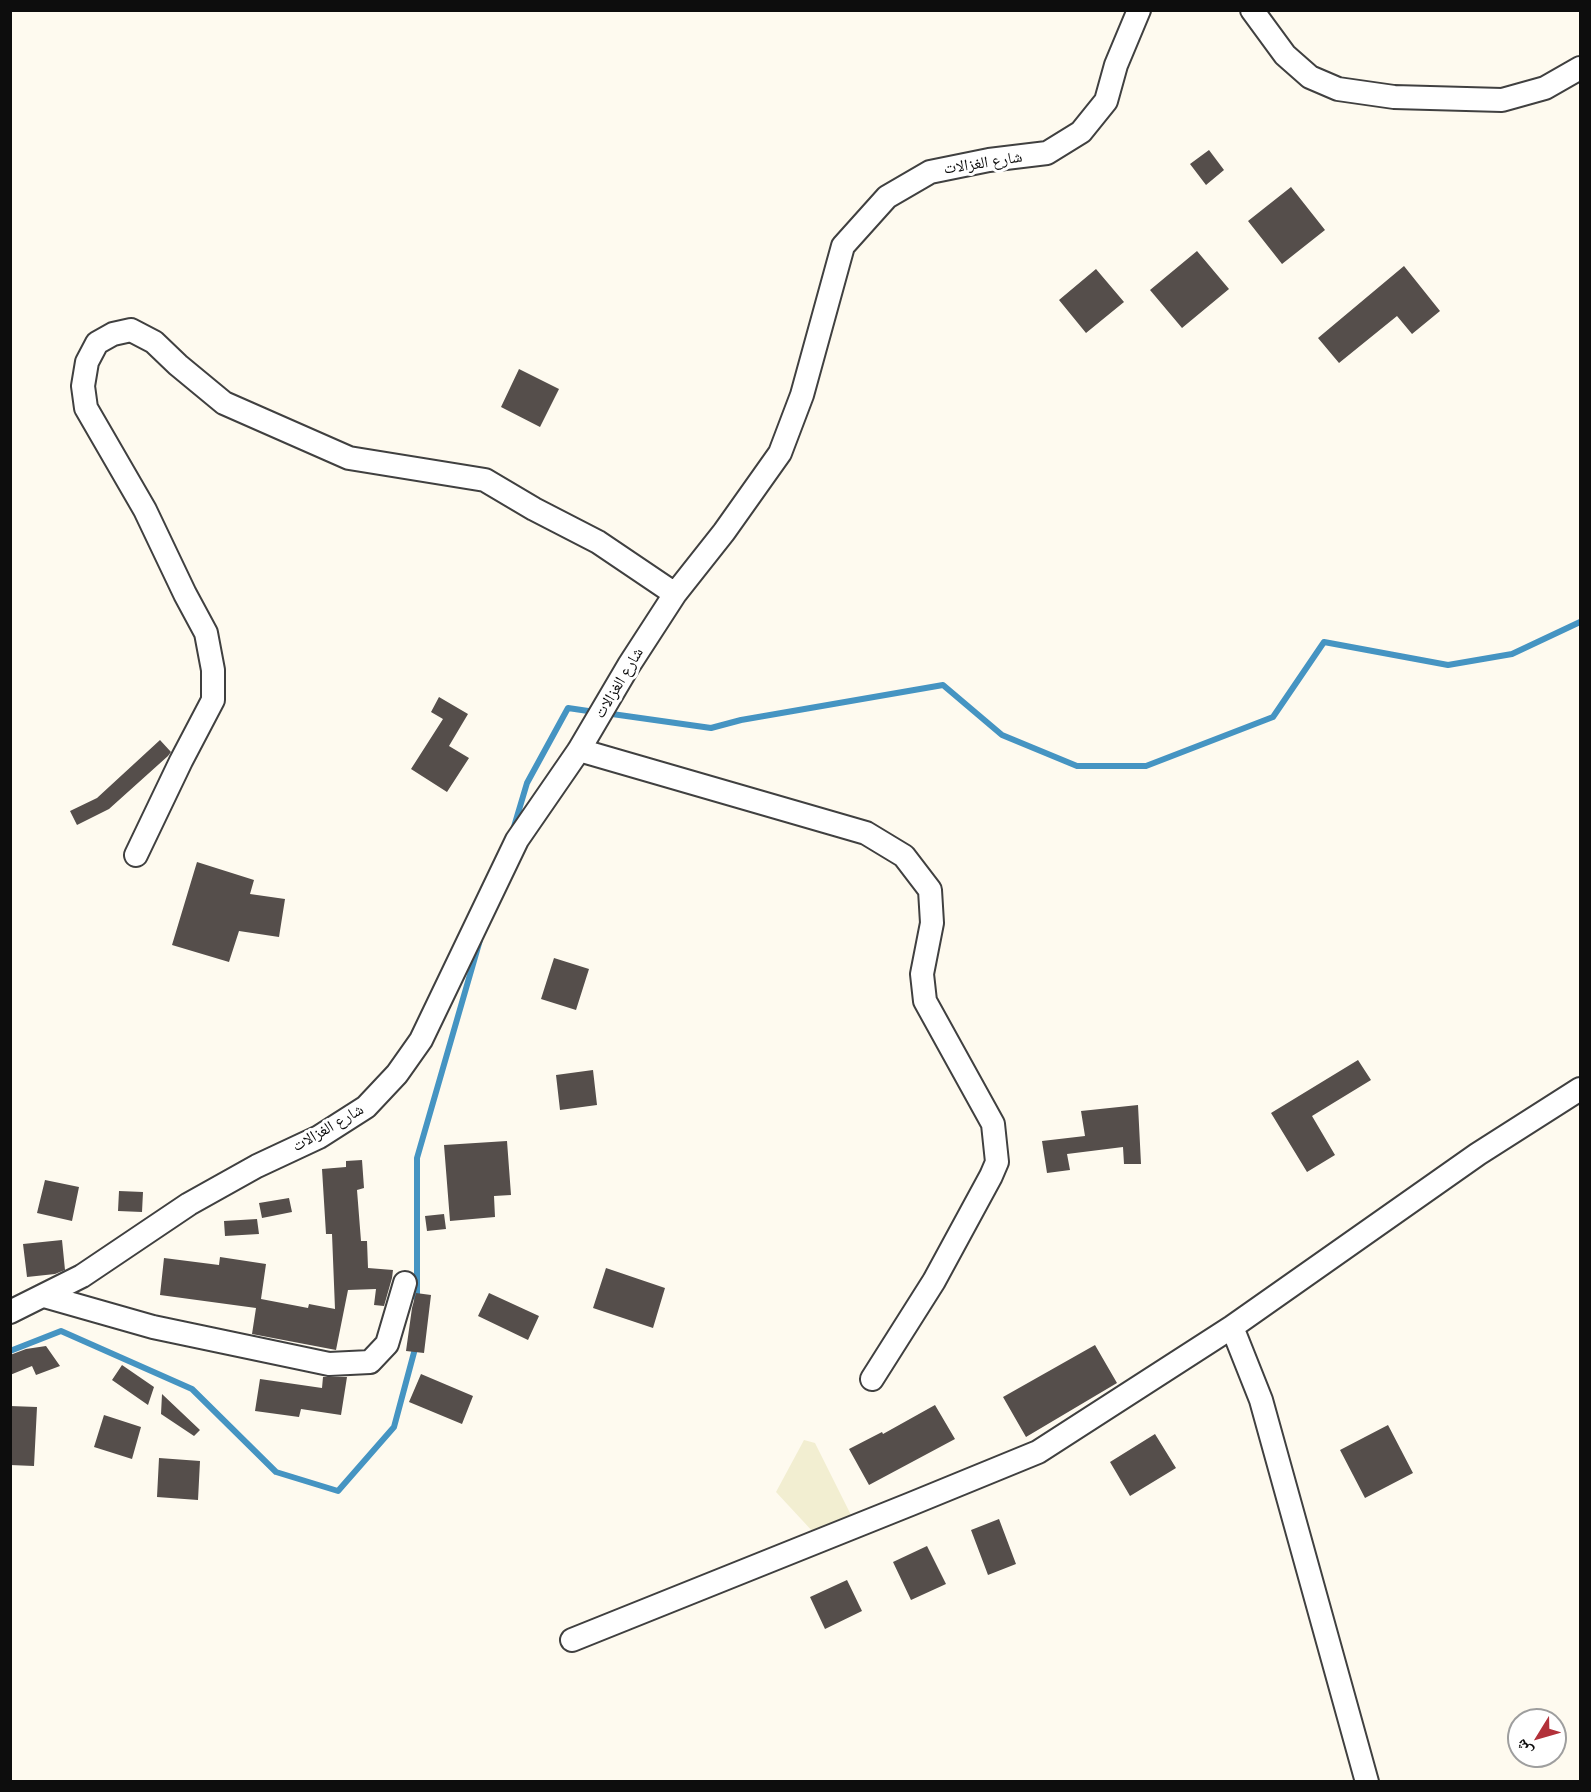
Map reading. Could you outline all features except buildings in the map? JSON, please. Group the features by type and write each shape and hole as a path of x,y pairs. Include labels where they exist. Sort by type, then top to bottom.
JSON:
{"street":[{"name":"شارع الغزالات","path":"10,1312 82,1276 189,1204 257,1166 319,1137 366,1107 397,1074 421,1040 517,840 579,750 629,665 675,594 724,532 780,453 802,395 843,246 887,198 930,172 989,160 1047,153 1081,132 1106,101 1116,65 1139,10"},
{"path":"1252,10 1285,55 1310,77 1338,89 1394,97 1502,100 1545,88 1581,68"},
{"path":"136,855 213,700 213,670 206,633 145,510 86,408 82,386 87,362 97,344 113,334 131,330 154,342 224,403 349,458 485,480 534,509 598,542 675,594"},
{"path":"579,750 866,832 904,856 930,890 932,923 922,974 925,1001 993,1124 997,1162 934,1281 872,1379"},
{"path":"572,1640 1038,1452 1232,1327 1478,1154 1581,1089"},
{"path":"44,1296 153,1327 329,1364 370,1362 387,1344 405,1283"},
{"path":"1232,1327 1261,1400 1367,1782"}],"shaded area":[{"path":"804,1440 815,1443 853,1519 814,1533 776,1492"}],"waterway":[{"path":"605,713 711,728 741,720 943,685 1002,735 1077,766 1146,766 1273,717 1324,642 1448,665 1512,654 1580,622"},
{"path":"513,830 527,783 568,708 595,712"},
{"path":"417,1299 417,1158 480,940"},
{"path":"10,1351 61,1331 192,1389 276,1472 338,1491 394,1427 416,1345"}]}
